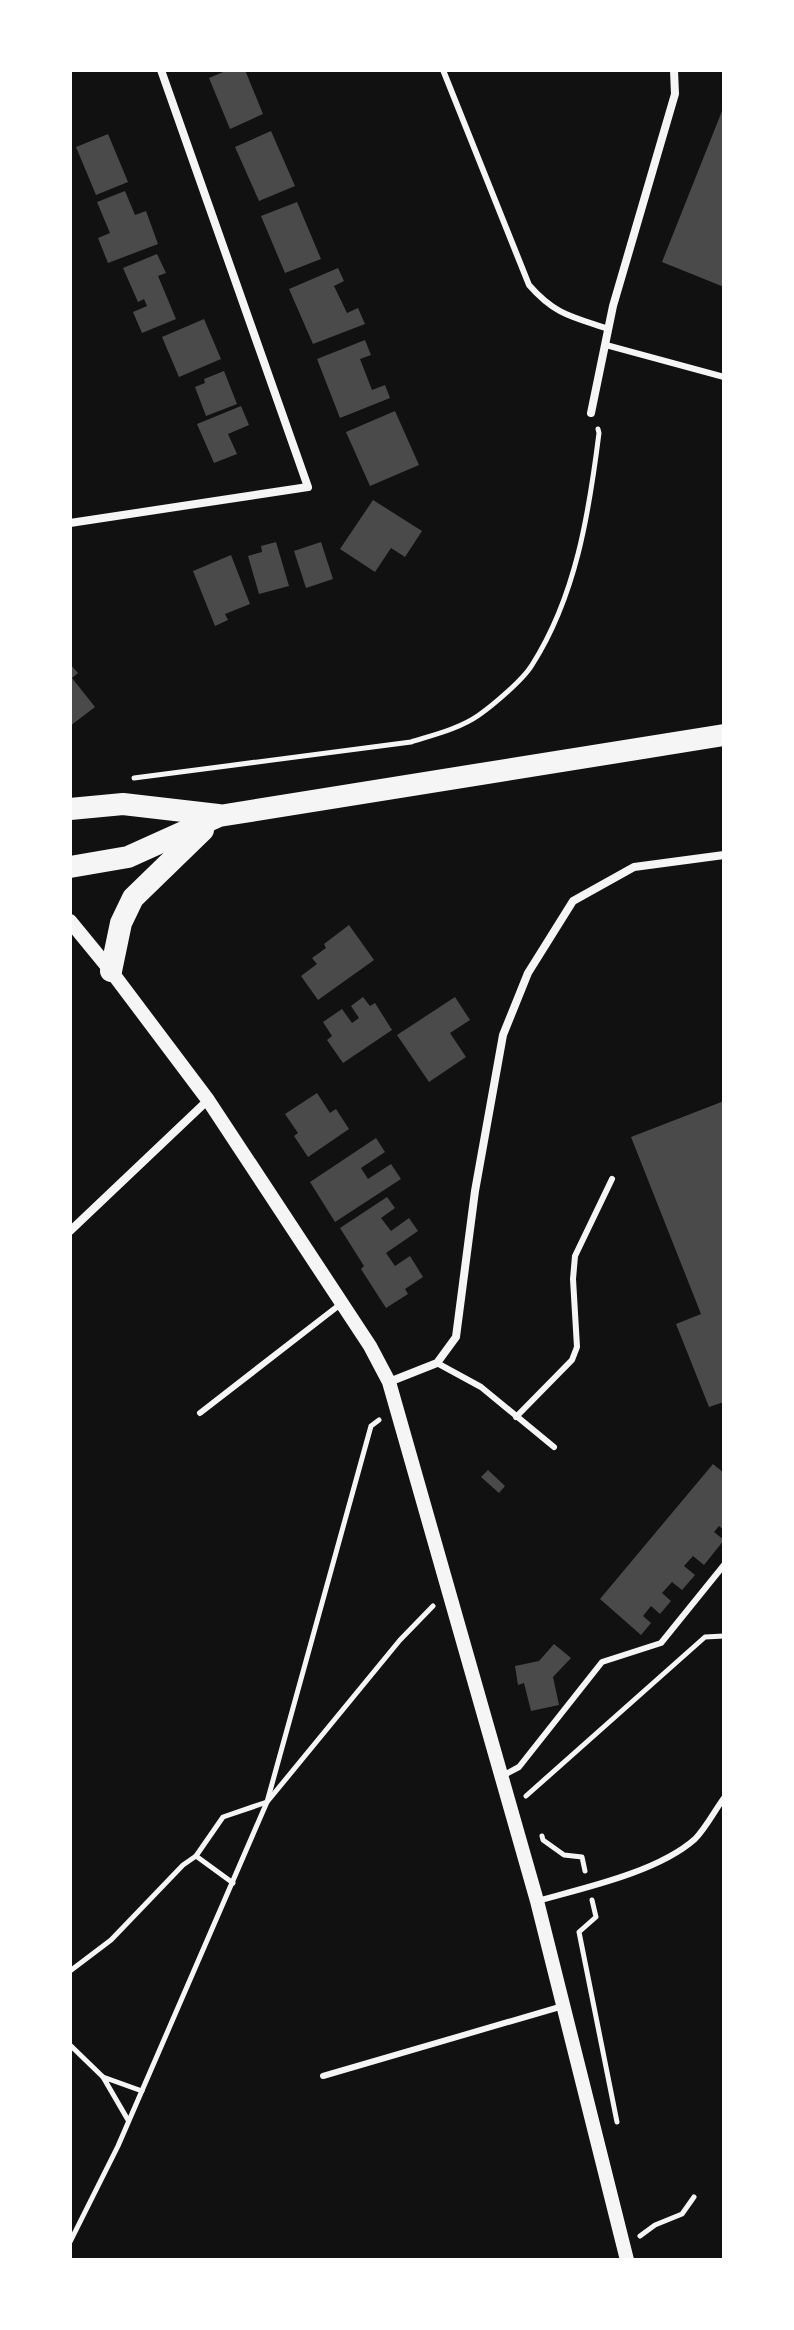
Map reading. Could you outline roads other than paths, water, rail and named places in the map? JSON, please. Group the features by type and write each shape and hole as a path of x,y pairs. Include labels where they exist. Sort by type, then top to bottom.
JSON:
{"highway":[{"path":"70,867 128,857 219,816 724,735"},
{"path":"70,809 123,804 219,816"},
{"path":"111,971 121,923 133,898 219,816"}],"street":[{"path":"70,523 308,487 161,70"},
{"path":"591,413 613,306 675,94 674,70"},
{"path":"389,1382 437,1363 456,1337 475,1191 503,1035 528,973 573,901 634,867 724,855"},
{"path":"70,921 208,1100 370,1346 389,1382 537,1901 625,2254"},
{"path":"70,1231 208,1100"}],"lane":[{"path":"443,70 529,285 544,303 559,313 609,329"},
{"path":"606,345 724,377"},
{"path":"516,1417 572,1360 577,1347 573,1279 575,1256 612,1179"},
{"path":"200,1413 342,1303"},
{"path":"437,1363 481,1387 554,1447"},
{"path":"502,1776 519,1767 602,1662 661,1643 724,1565"},
{"path":"537,1901 602,1883 662,1860 696,1838 724,1798"},
{"path":"323,2076 563,2006"}]}
